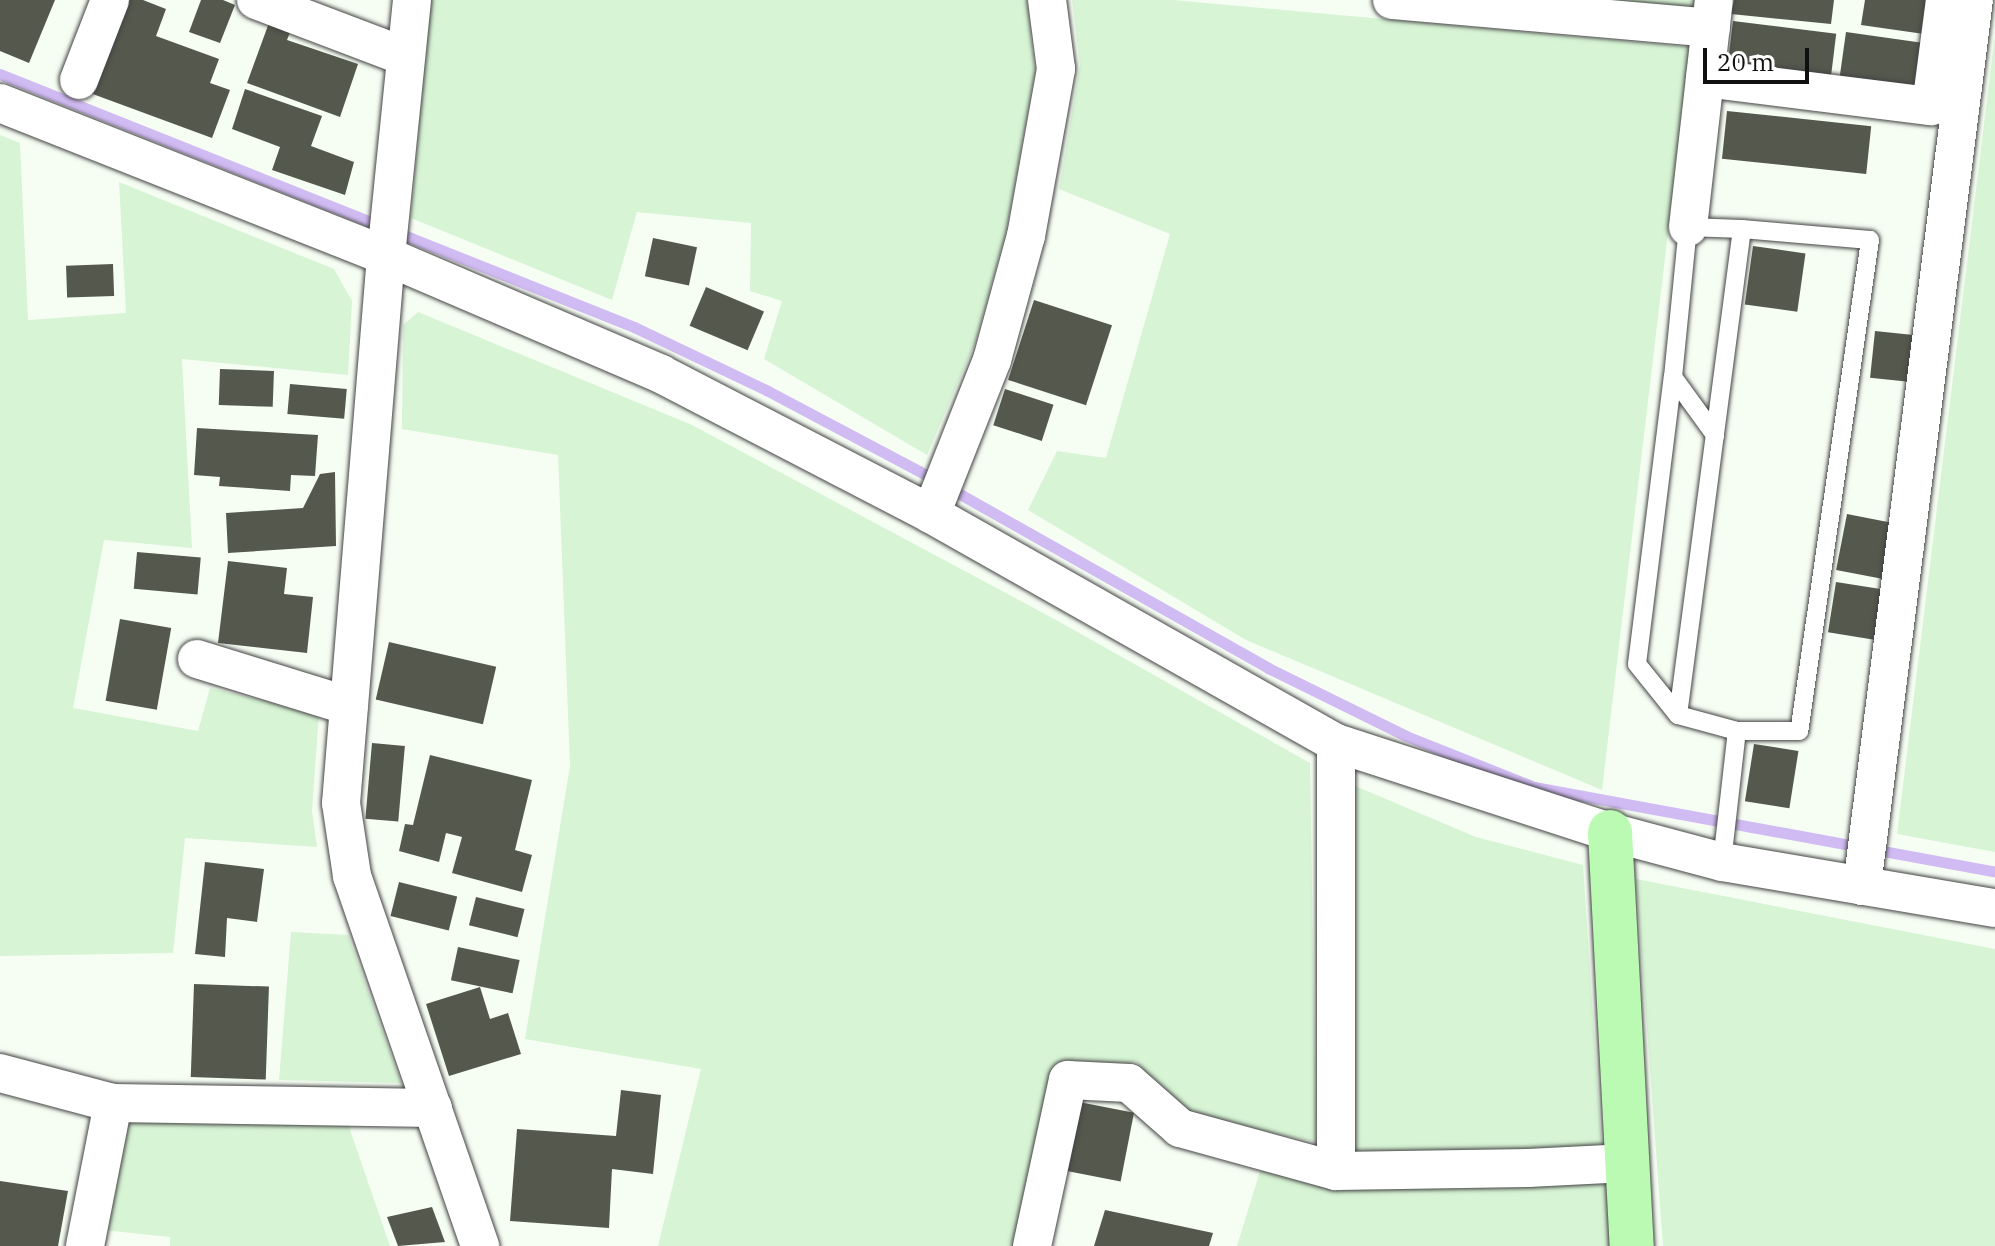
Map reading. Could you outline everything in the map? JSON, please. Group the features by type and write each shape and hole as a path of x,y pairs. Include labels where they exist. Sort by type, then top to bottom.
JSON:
{"street":[{"path":"79,80 110,0"},
{"path":"256,0 406,57"},
{"path":"412,0 386,256 341,803 352,876 480,1246"},
{"path":"931,514 992,360 1026,236 1056,69 1047,0"},
{"path":"1392,0 1713,14 1688,227"},
{"path":"1705,78 1931,106 1945,0"},
{"path":"1862,886 1974,0"},
{"path":"0,103 386,256 661,374 931,514 1336,743 1610,832 1722,862 1995,908"},
{"path":"197,659 349,706"},
{"path":"1336,743 1336,1171"},
{"path":"1610,832 1632,1246"},
{"path":"0,1073 113,1103 433,1108"},
{"path":"1032,1246 1068,1080 1129,1083 1180,1128 1336,1171 1627,1163"},
{"path":"85,1246 113,1103"}],"lane":[{"path":"1688,227 1870,240 1799,731 1737,731 1678,715 1637,664 1673,377 1688,227"},
{"path":"1678,715 1742,229"},
{"path":"1673,377 1715,435"},
{"path":"1722,862 1737,731"}],"green space":[{"path":"430,0 1027,0 1035,73 1007,228 975,343 927,455 764,359 782,301 750,291 751,223 637,212 612,300 411,218"},
{"path":"1072,0 1173,0 1690,47 1602,790 1246,640 1028,510 1057,451 1106,458 1170,234 1059,189 1080,65"},
{"path":"1538,0 1700,0 1698,12"},
{"path":"1995,35 1995,852 1897,834"},
{"path":"0,135 20,143 28,320 126,313 119,182 334,269 352,301 348,375 182,359 192,548 104,540 73,708 198,731 210,688 319,714 312,811 317,847 185,838 173,953 0,956"},
{"path":"418,312 692,425 1058,621 1310,763 1316,1142 1188,1115 1136,1062 1057,1070 1015,1246 658,1246 701,1069 525,1039 570,766 558,455 402,429 403,325"},
{"path":"1348,783 1476,837 1583,865 1602,1152 1352,1164"},
{"path":"1636,879 1995,949 1995,1246 1663,1246"},
{"path":"291,932 348,935 401,1083 279,1080"},
{"path":"128,1118 347,1121 390,1246 170,1246 170,1237 103,1230"},
{"path":"1260,1171 1347,1187 1609,1179 1610,1246 1237,1246"}],"building":[{"path":"0,0 55,0 29,63 0,51"},
{"path":"125,0 143,0 166,9 156,36 219,59 210,83 230,90 212,138 90,93"},
{"path":"201,0 223,0 235,5 220,43 189,32"},
{"path":"1734,0 1834,0 1831,24 1731,14"},
{"path":"1865,0 1930,0 1924,34 1861,25"},
{"path":"270,20 292,27 287,40 358,64 340,117 247,83"},
{"path":"1733,21 1836,34 1831,79 1727,67"},
{"path":"1846,32 1927,43 1920,94 1839,83"},
{"path":"245,89 322,116 311,146 354,162 345,195 272,170 280,147 232,129"},
{"path":"1727,111 1871,126 1866,174 1722,159"},
{"path":"653,238 697,247 689,286 645,276"},
{"path":"1753,246 1805,253 1797,312 1745,304"},
{"path":"113,264 114,296 67,298 66,266"},
{"path":"706,287 764,312 748,350 690,326"},
{"path":"1034,300 1112,325 1086,405 1008,380"},
{"path":"1875,331 1916,335 1911,382 1870,378"},
{"path":"220,369 274,371 273,407 219,405"},
{"path":"290,384 347,389 344,419 287,414"},
{"path":"1005,389 1054,405 1042,441 993,425"},
{"path":"197,428 318,435 315,476 291,475 290,491 219,486 220,477 194,475"},
{"path":"335,472 336,546 228,553 226,513 303,508 320,474"},
{"path":"1847,514 1894,523 1883,579 1836,570"},
{"path":"137,552 201,558 198,594 134,589"},
{"path":"228,561 287,568 284,594 313,597 307,653 218,643"},
{"path":"1836,582 1888,590 1880,641 1828,632"},
{"path":"120,619 171,628 157,710 106,701"},
{"path":"389,642 496,667 483,724 376,699"},
{"path":"372,743 405,746 398,822 365,819"},
{"path":"1754,744 1798,751 1789,808 1745,801"},
{"path":"430,755 532,780 515,850 532,855 522,892 452,873 462,837 446,833 439,862 399,851 405,824 413,825"},
{"path":"205,862 264,869 257,922 227,918 225,957 195,954"},
{"path":"399,882 457,897 449,930 391,916"},
{"path":"476,897 525,909 517,937 469,925"},
{"path":"458,947 520,960 513,993 451,980"},
{"path":"194,984 269,987 266,1080 191,1077"},
{"path":"480,987 490,1019 508,1013 521,1054 449,1076 426,1004"},
{"path":"621,1090 661,1095 653,1174 612,1169 609,1228 510,1221 517,1129 616,1136"},
{"path":"1079,1102 1134,1113 1121,1181 1066,1171"},
{"path":"0,1181 68,1191 58,1246 0,1246"},
{"path":"432,1207 445,1242 398,1246 387,1217"},
{"path":"1105,1210 1213,1233 1209,1246 1094,1246"}],"waterway":[{"path":"0,74 634,327 768,391 919,471 1268,668 1406,736 1534,787 1995,872"}]}
